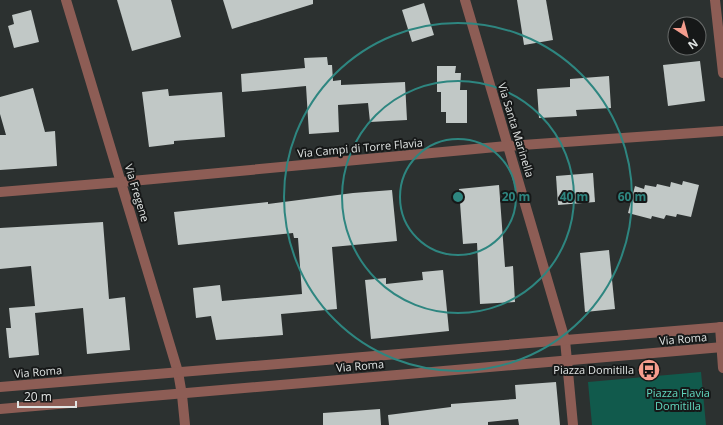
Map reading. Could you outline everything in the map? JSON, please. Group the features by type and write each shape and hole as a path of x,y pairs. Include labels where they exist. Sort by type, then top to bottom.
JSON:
{"street":[{"name":"Via Fregene","path":"66,0 178,372 185,425"},
{"name":"Via Santa Marinella","path":"465,0 565,340 567,360"},
{"path":"715,0 723,73"},
{"name":"Via Campi di Torre Flavia","path":"0,192 507,146 723,131"},
{"path":"721,327 723,368"},
{"name":"Via Roma","path":"0,387 721,327"},
{"name":"Via Roma","path":"0,409 182,395 567,360 722,348"},
{"path":"567,360 573,425"}],"green space":[{"name":"Piazza Flavia Domitilla","path":"701,372 706,425 592,425 588,382"}],"building":[{"path":"117,0 171,0 181,37 132,51"},
{"path":"223,0 313,0 313,4 232,29"},
{"path":"517,0 546,0 553,40 524,45"},
{"path":"424,3 434,35 412,42 402,10"},
{"path":"31,10 39,42 14,48 8,26 14,24 12,15"},
{"path":"327,57 328,65 332,65 333,81 341,80 341,85 405,82 407,120 370,122 368,103 338,105 339,132 309,134 306,86 242,92 241,74 305,68 304,58"},
{"path":"700,61 705,101 668,106 663,65"},
{"path":"437,66 456,66 455,73 461,73 460,90 467,90 467,123 446,123 446,112 441,112 441,92 437,92"},
{"path":"609,76 611,108 576,110 577,116 539,118 537,89 570,87 570,79"},
{"path":"33,88 45,132 55,131 57,166 0,170 0,135 6,135 0,114 0,97"},
{"path":"168,89 169,96 222,92 225,137 174,141 174,144 149,147 142,92"},
{"path":"593,173 595,202 558,205 556,176"},
{"path":"683,181 699,185 691,217 677,214 676,217 666,215 664,219 652,216 651,219 628,213 635,186 644,189 645,185 656,187 657,184 670,187 671,182 682,185"},
{"path":"499,185 505,267 513,266 515,302 480,304 477,243 463,244 459,189"},
{"path":"392,190 397,241 332,247 337,309 281,314 283,335 216,340 211,316 196,318 193,288 220,285 222,301 302,294 298,238 294,238 293,233 178,245 174,212 268,202 268,204 353,193"},
{"path":"103,222 109,299 125,297 130,350 87,354 83,308 35,313 39,355 9,358 6,328 11,328 9,308 35,306 31,266 0,269 0,228"},
{"path":"609,250 615,309 585,312 580,253"},
{"path":"443,270 449,331 371,339 365,280 386,278 386,284 423,280 422,272"},
{"path":"556,382 560,425 519,425 518,419 488,422 488,425 389,425 388,415 451,407 451,404 516,399 515,385"},
{"path":"380,409 381,425 323,425 323,413"}],"place":[{"name":"Piazza Domitilla","path":"649,370"}]}
